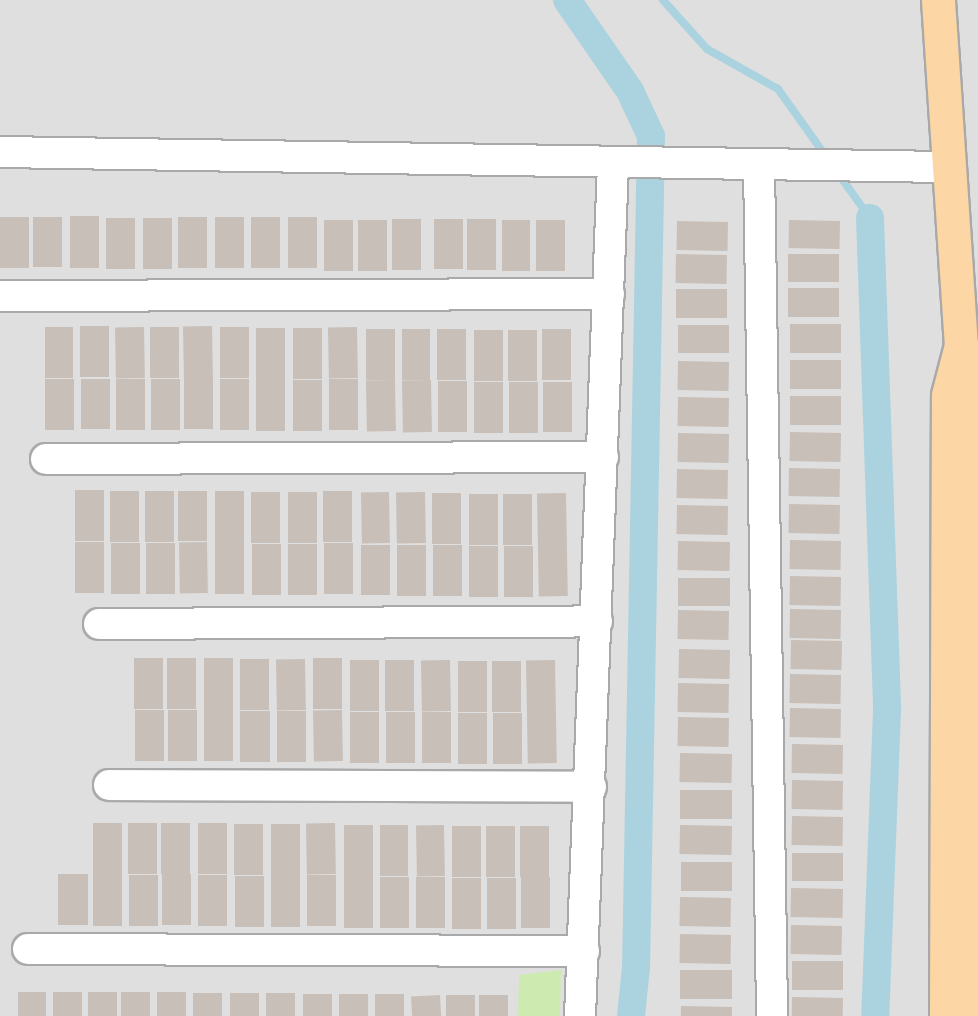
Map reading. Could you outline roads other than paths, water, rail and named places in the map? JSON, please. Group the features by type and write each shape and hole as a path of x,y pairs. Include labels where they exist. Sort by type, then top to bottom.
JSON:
{"main road":[{"path":"938,0 948,167 975,391 977,1016"},
{"path":"946,1016 948,395 966,331"}],"street":[{"path":"0,152 614,164 948,167"},
{"path":"580,1016 591,787 614,164"},
{"path":"759,165 772,1016"},
{"path":"0,296 609,294"},
{"path":"46,459 603,457"},
{"path":"99,624 597,621"},
{"path":"109,785 591,787"},
{"path":"28,950 584,951"}],"waterway":[{"path":"567,0 630,91 651,136 636,967 631,1016"},
{"path":"663,0 707,49 778,89 828,159"},
{"path":"837,172 870,218"},
{"path":"870,218 887,710 875,1016"}]}
